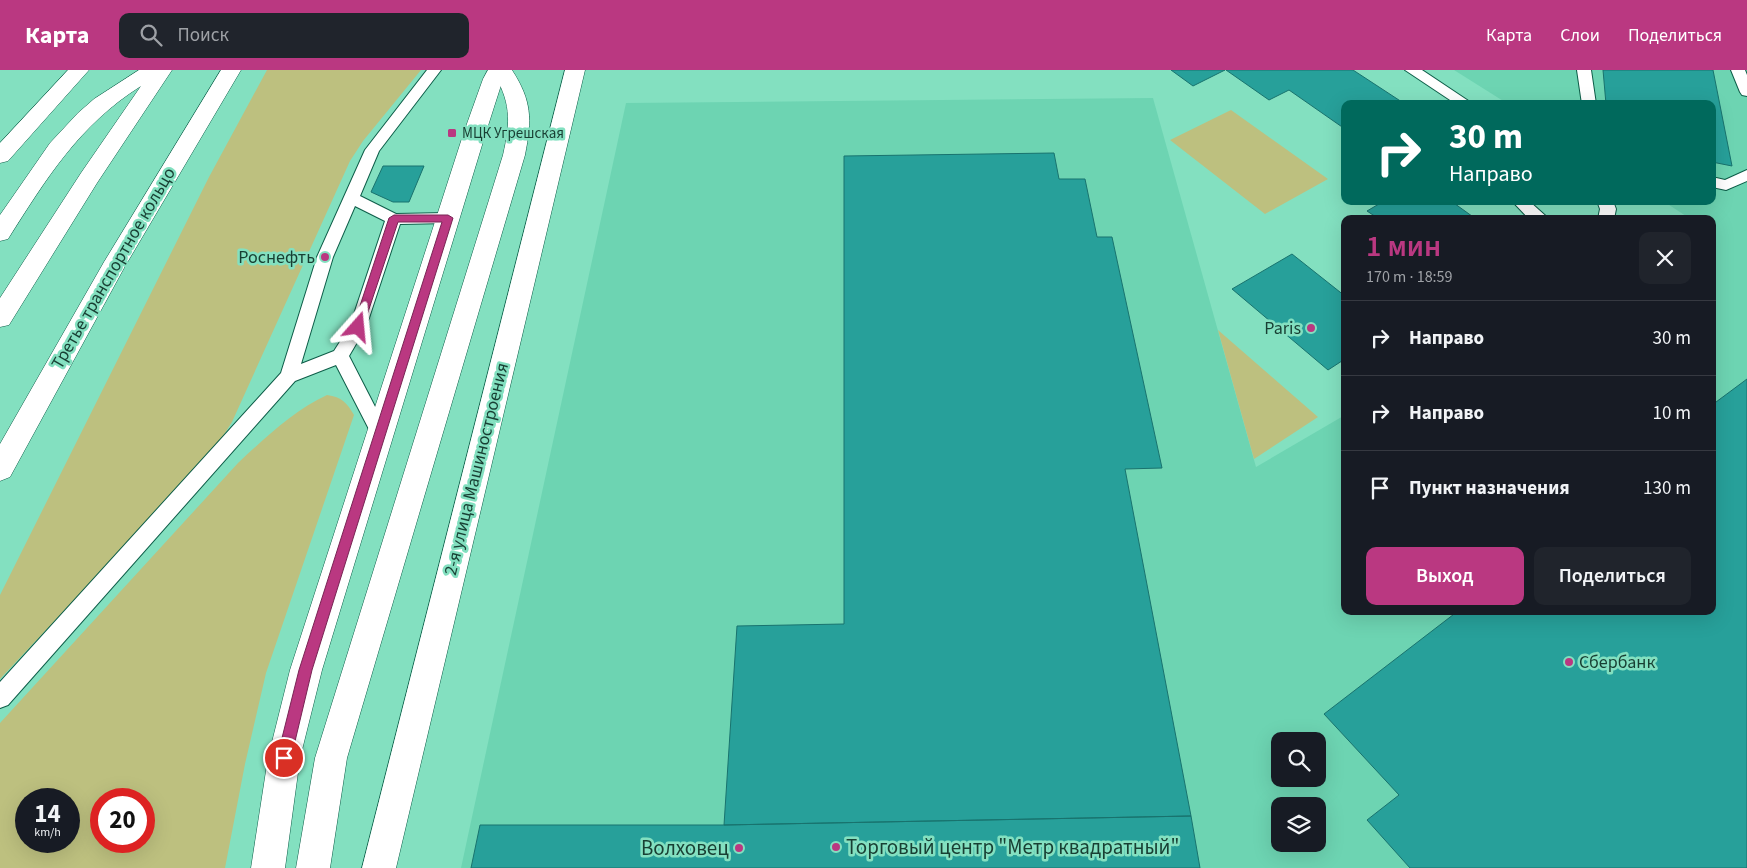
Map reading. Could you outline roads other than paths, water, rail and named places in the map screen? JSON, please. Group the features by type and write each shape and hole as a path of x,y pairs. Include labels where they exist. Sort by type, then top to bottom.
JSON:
{"main road":[{"path":"0,156 79,70"},
{"path":"0,233 40,172 79,123 109,98 153,70"},
{"path":"0,318 89,178 162,70"},
{"name":"Третье транспортное кольцо","path":"0,469 97,293 166,174 231,70"},
{"path":"268,868 284,758 306,670 482,111 500,70"},
{"path":"313,868 331,758 514,155 520,127 519,104 512,87 500,70"},
{"name":"2-я улица Машиностроения","path":"379,868 575,70"}],"lane":[{"path":"0,698 289,376 325,257 372,150 434,70"},
{"path":"1412,70 1460,100"},
{"path":"1584,70 1588,100"},
{"path":"1738,70 1747,92"},
{"path":"1716,183 1726,185 1747,175"},
{"path":"351,198 394,218 448,218"},
{"path":"1524,205 1535,215"},
{"path":"289,376 340,356 358,327 394,218"},
{"path":"340,356 380,434"}],"place":[{"name":"МЦК Угрешская","path":"452,133"},
{"name":"Роснефть","path":"325,257"},
{"name":"Paris","path":"1311,328"},
{"name":"Сбербанк","path":"1569,662"},
{"name":"Торговый центр \"Метр квадратный\"","path":"836,847"},
{"name":"Волховец","path":"739,848"}]}
